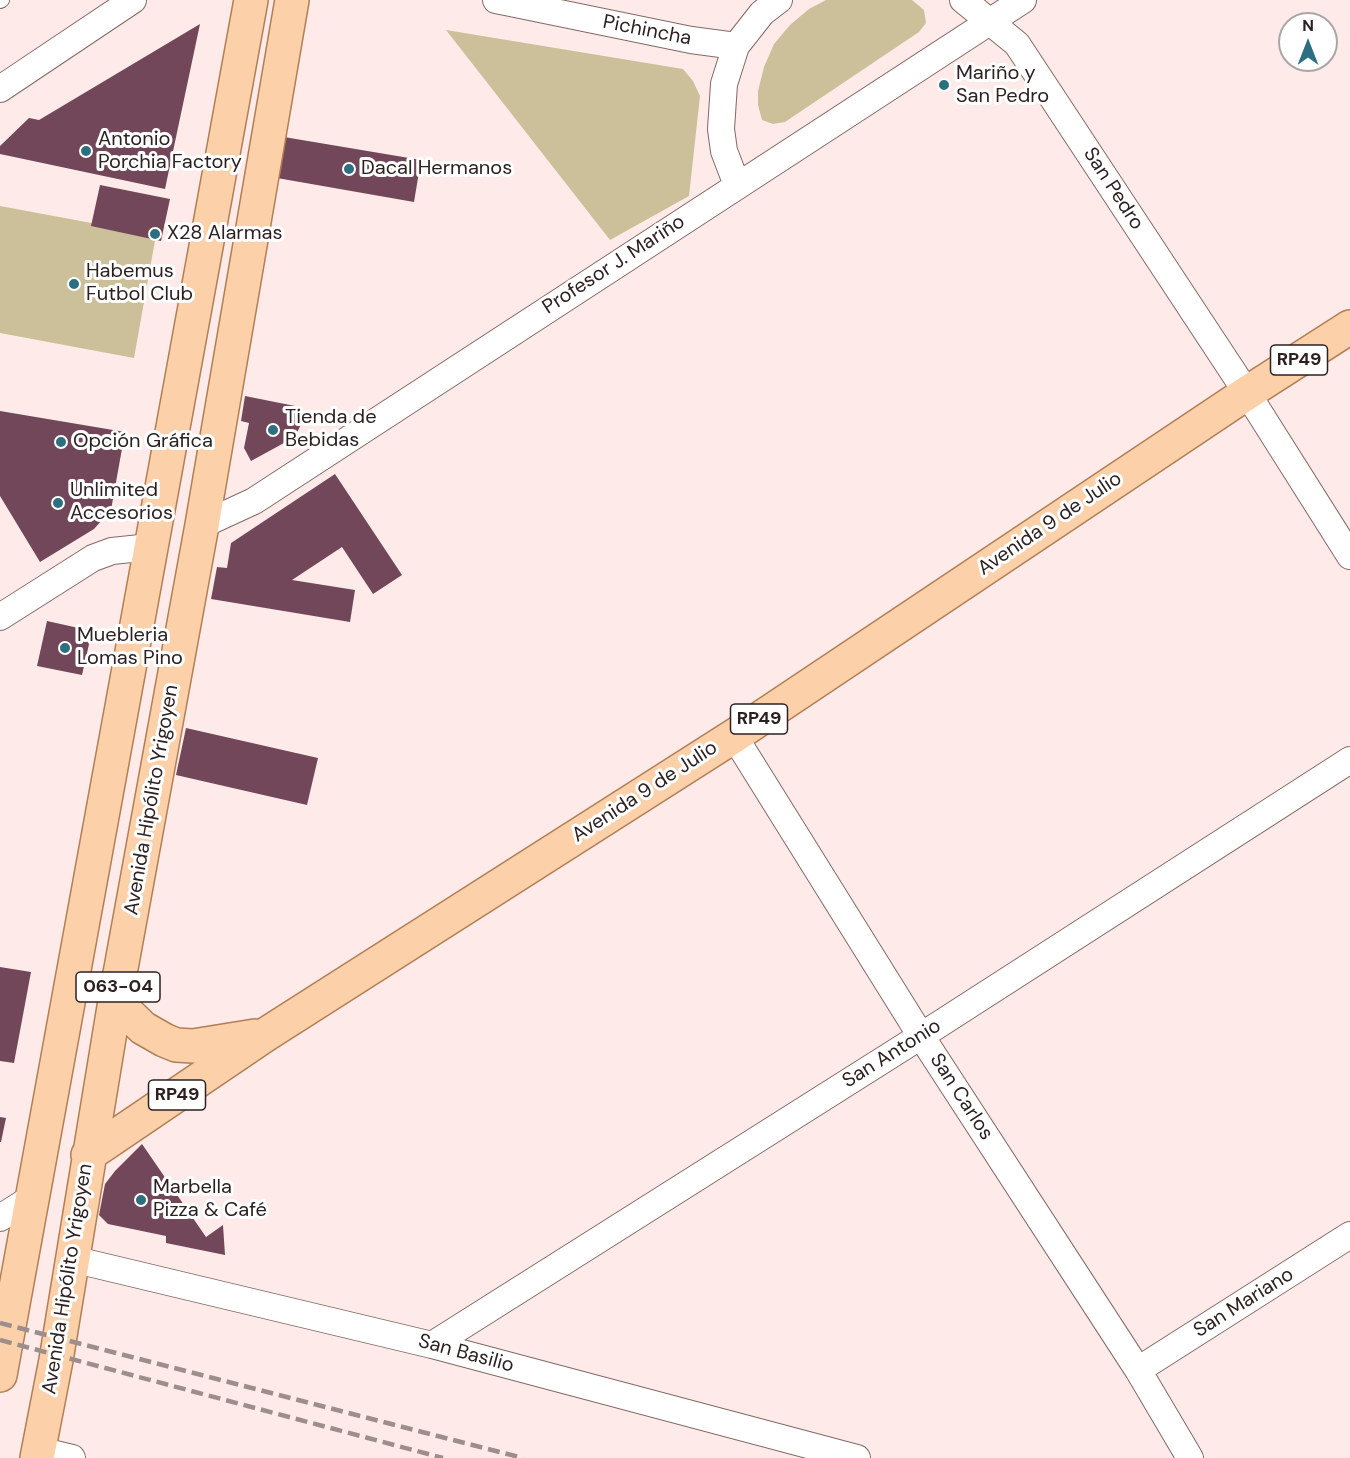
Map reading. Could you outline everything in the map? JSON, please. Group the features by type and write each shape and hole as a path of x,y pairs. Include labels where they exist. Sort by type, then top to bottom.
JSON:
{"main road":[{"name":"063-04","path":"3,1361 251,0"},
{"name":"Avenida Hipólito Yrigoyen","path":"37,1454 56,1360 88,1155 202,525 292,0"},
{"name":"Avenida 9 de Julio","path":"88,1155 265,1035 734,736 1247,393 1350,327"},
{"name":"RP49","path":"115,1001 143,1028 176,1045 193,1046 265,1035"},
{"path":"3,1361 56,1360"}],"street":[{"path":"0,90 133,0"},
{"name":"Pichincha","path":"496,0 691,40 736,46"},
{"path":"737,185 724,151 721,129 724,84 736,46 762,14 779,0"},
{"name":"San Pedro","path":"963,0 1017,44 1247,393 1350,556"},
{"name":"Profesor J. Mariño","path":"202,525 254,501 1023,0"},
{"path":"0,617 93,558 112,551 150,547"},
{"name":"San Carlos","path":"734,736 921,1036 1138,1370 1190,1458"},
{"name":"San Antonio","path":"432,1345 921,1036 1350,760"},
{"path":"0,1218 33,1197"},
{"name":"San Mariano","path":"1138,1370 1350,1235"},
{"name":"San Basilio","path":"72,1259 432,1345 857,1458"},
{"path":"37,1454 72,1458"}],"shaded area":[{"path":"826,0 912,0 924,10 926,23 919,32 785,122 773,124 762,120 758,105 758,91 764,67 774,44 790,25 809,9"},
{"path":"446,30 683,69 693,81 700,96 689,196 610,240"},
{"name":"Habemus Futbol Club","path":"0,206 156,235 134,358 0,333"}],"building":[{"path":"200,24 165,189 0,154 0,146 29,118 39,120"},
{"name":"Dacal Hermanos","path":"284,137 421,160 414,202 277,178"},
{"path":"100,185 170,199 161,241 91,226"},
{"name":"Tienda de Bebidas","path":"245,396 300,407 302,422 295,437 251,461 244,448 249,423 241,421"},
{"name":"Unlimited Accesorios","path":"0,411 125,432 111,510 94,529 40,562 0,496"},
{"path":"335,474 402,575 373,594 342,547 292,580 355,590 350,622 211,599 217,567 227,568 231,543"},
{"name":"Muebleria Lomas Pino","path":"47,621 92,631 82,675 37,666"},
{"path":"186,728 318,758 307,805 176,775"},
{"path":"0,967 31,972 14,1063 0,1061"},
{"path":"0,1117 6,1118 1,1142 0,1142"},
{"name":"Marbella Pizza & Café","path":"142,1144 206,1237 223,1225 225,1255 166,1243 166,1236 108,1224 99,1215 105,1184"}],"railway":[{"path":"0,1323 523,1458"},
{"path":"0,1340 443,1458"}],"place":[{"name":"Mariño y San Pedro","path":"944,85"},
{"name":"Antonio Porchia Factory","path":"86,151"},
{"name":"Dacal Hermanos","path":"349,169"},
{"name":"X28 Alarmas","path":"155,234"},
{"name":"Habemus Futbol Club","path":"74,284"},
{"name":"Tienda de Bebidas","path":"273,430"},
{"name":"Opción Gráfica","path":"61,442"},
{"name":"Unlimited Accesorios","path":"58,503"},
{"name":"Muebleria Lomas Pino","path":"65,648"},
{"name":"Marbella Pizza & Café","path":"141,1200"}]}
